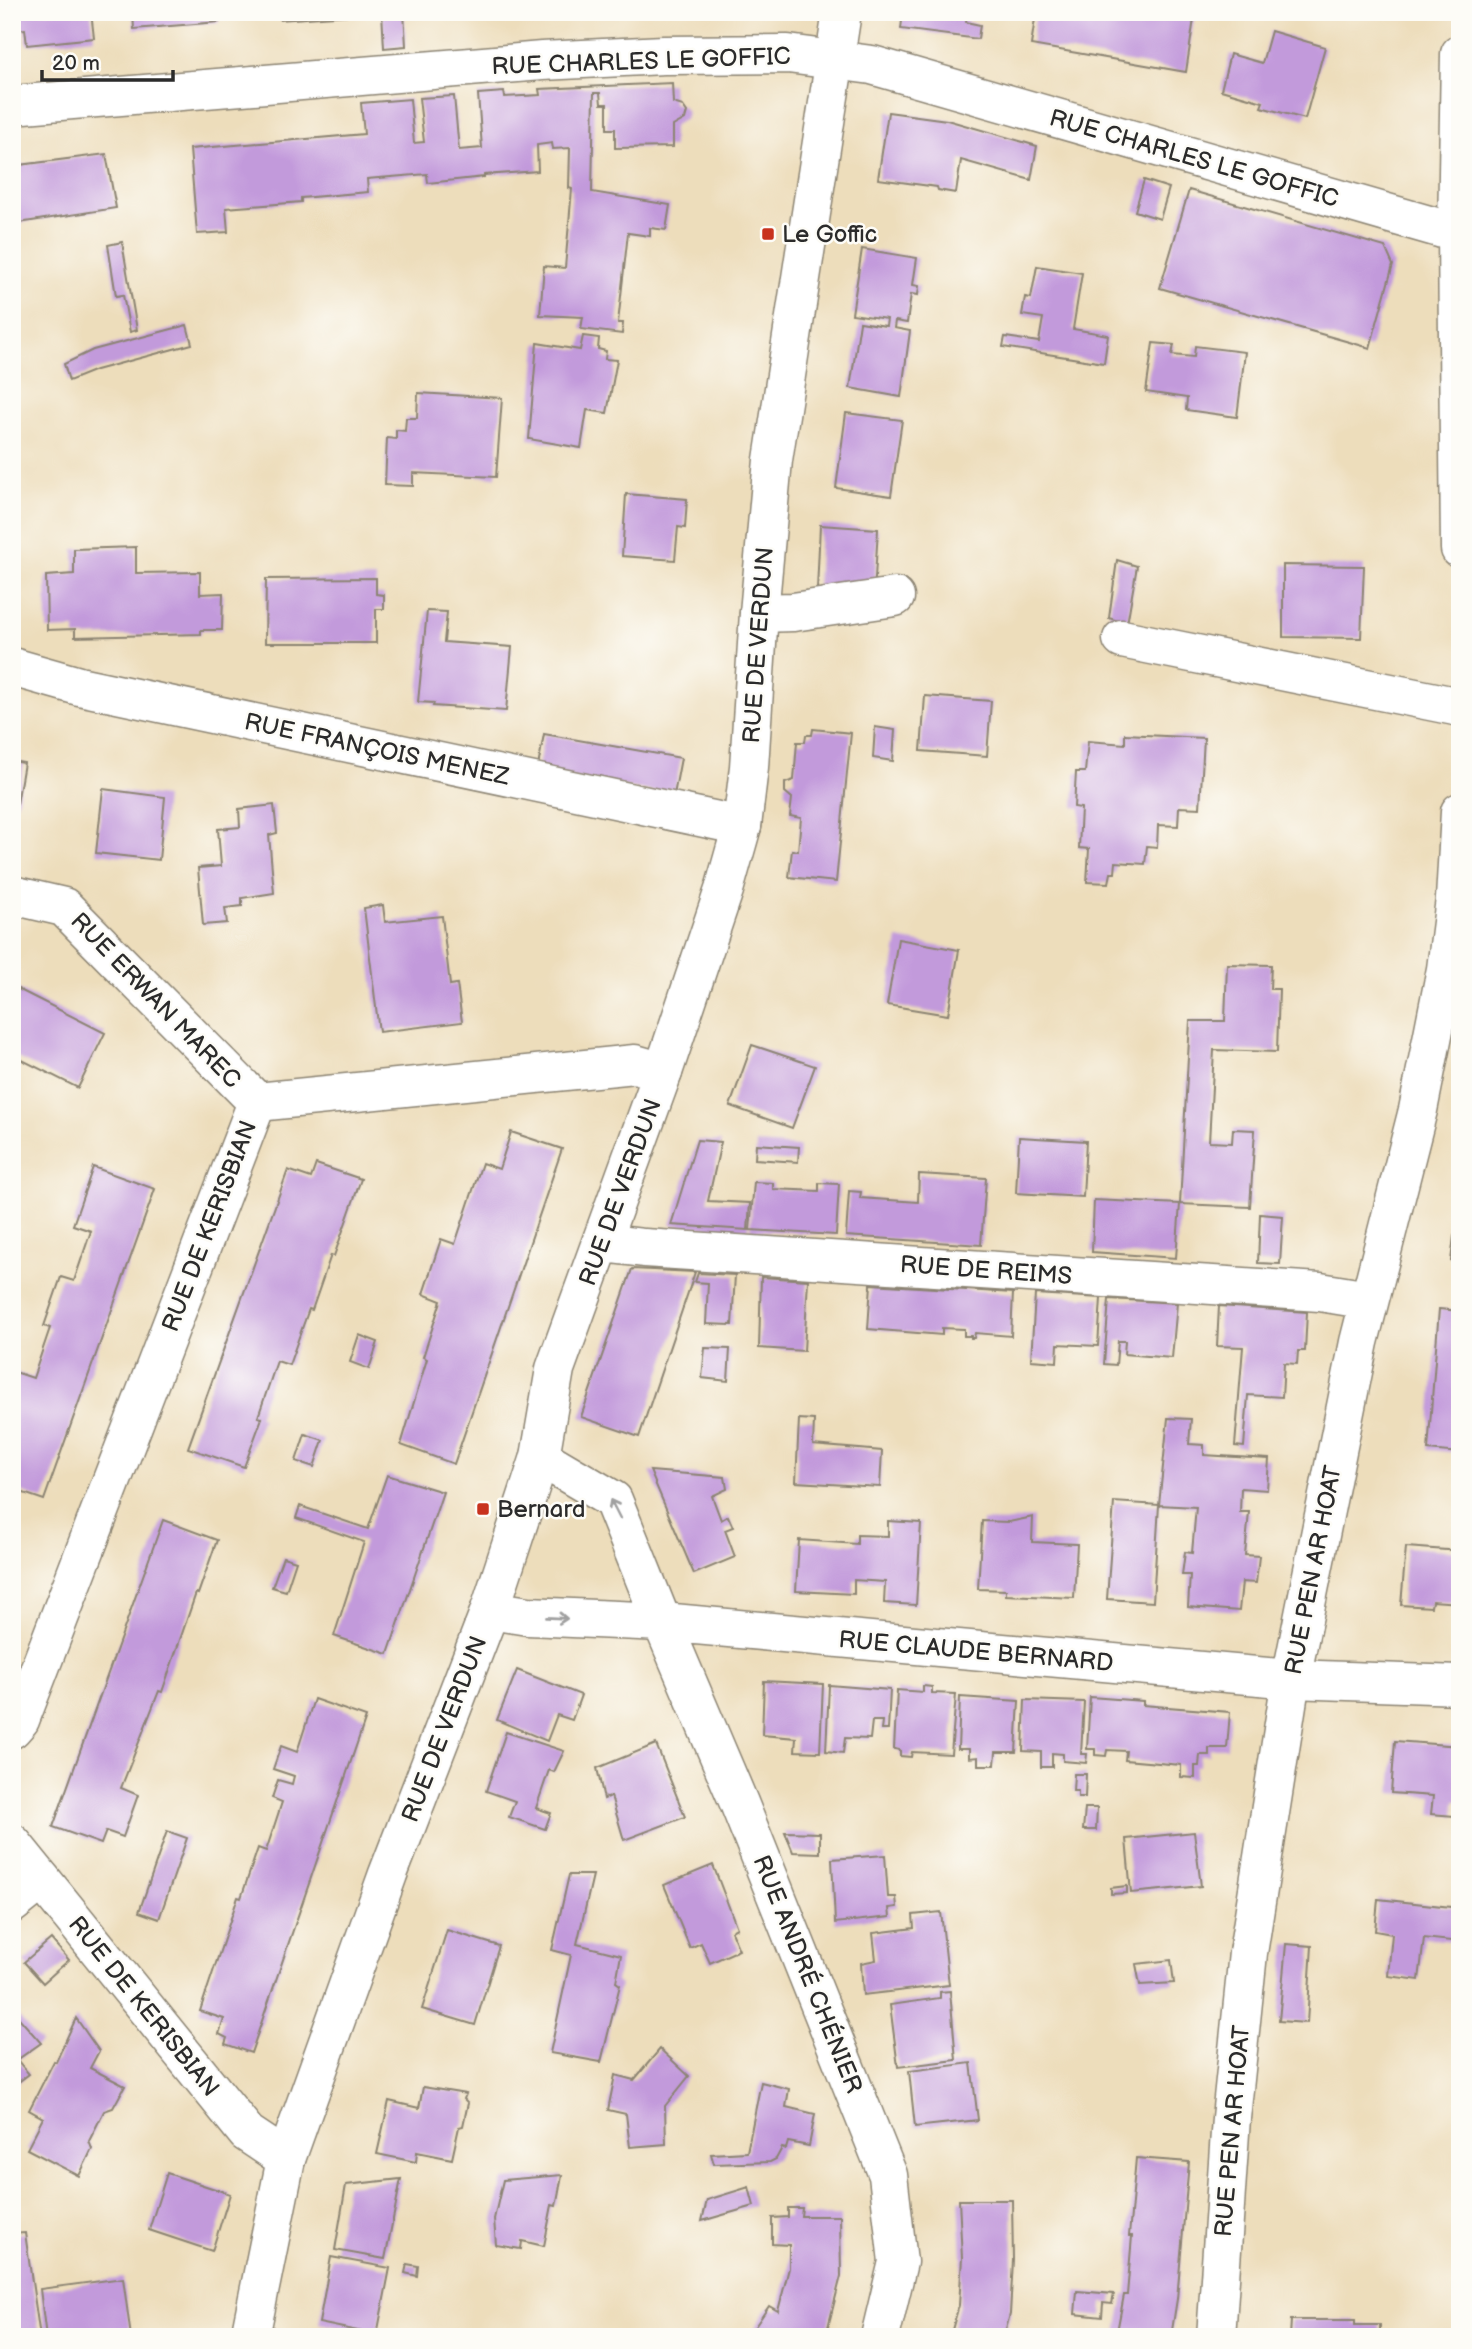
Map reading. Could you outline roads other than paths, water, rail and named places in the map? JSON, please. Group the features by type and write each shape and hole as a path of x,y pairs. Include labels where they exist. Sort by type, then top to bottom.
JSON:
{"street":[{"name":"RUE DE VERDUN","path":"250,2337 286,2158 388,1874 490,1609 540,1457 555,1369 663,1072 724,890 742,826 773,460 842,12"},
{"name":"RUE CHARLES LE GOFFIC","path":"12,105 542,61 664,55 788,54 872,65 1458,233"},
{"path":"1460,54 1460,549"},
{"path":"758,613 793,612 895,597"},
{"path":"1122,639 1460,707"},
{"name":"RUE FRANÇOIS MENEZ","path":"12,667 92,689 742,826"},
{"name":"RUE PEN AR HOAT","path":"1216,2337 1231,2118 1247,1967 1291,1679 1369,1300 1418,1110 1446,969 1455,899 1460,812"},
{"name":"RUE ERWAN MAREC","path":"12,895 65,906 257,1102"},
{"name":"RUE DE KERISBIAN","path":"12,1729 20,1720 257,1102 635,1064 663,1072"},
{"name":"RUE DE REIMS","path":"602,1242 658,1249 1320,1292 1369,1300"},
{"name":"RUE ANDRÉ CHÉNIER","path":"540,1457 613,1500 804,1963 888,2175 898,2262 880,2337"},
{"name":"RUE CLAUDE BERNARD","path":"490,1609 528,1616 662,1622 1291,1679 1460,1685"},
{"name":"RUE DE KERISBIAN","path":"12,1843 247,2133 286,2158"},
{"path":"12,1904 42,1880"}],"place":[{"name":"Le Goffic","path":"768,234"},
{"name":"Bernard","path":"483,1509"}]}
